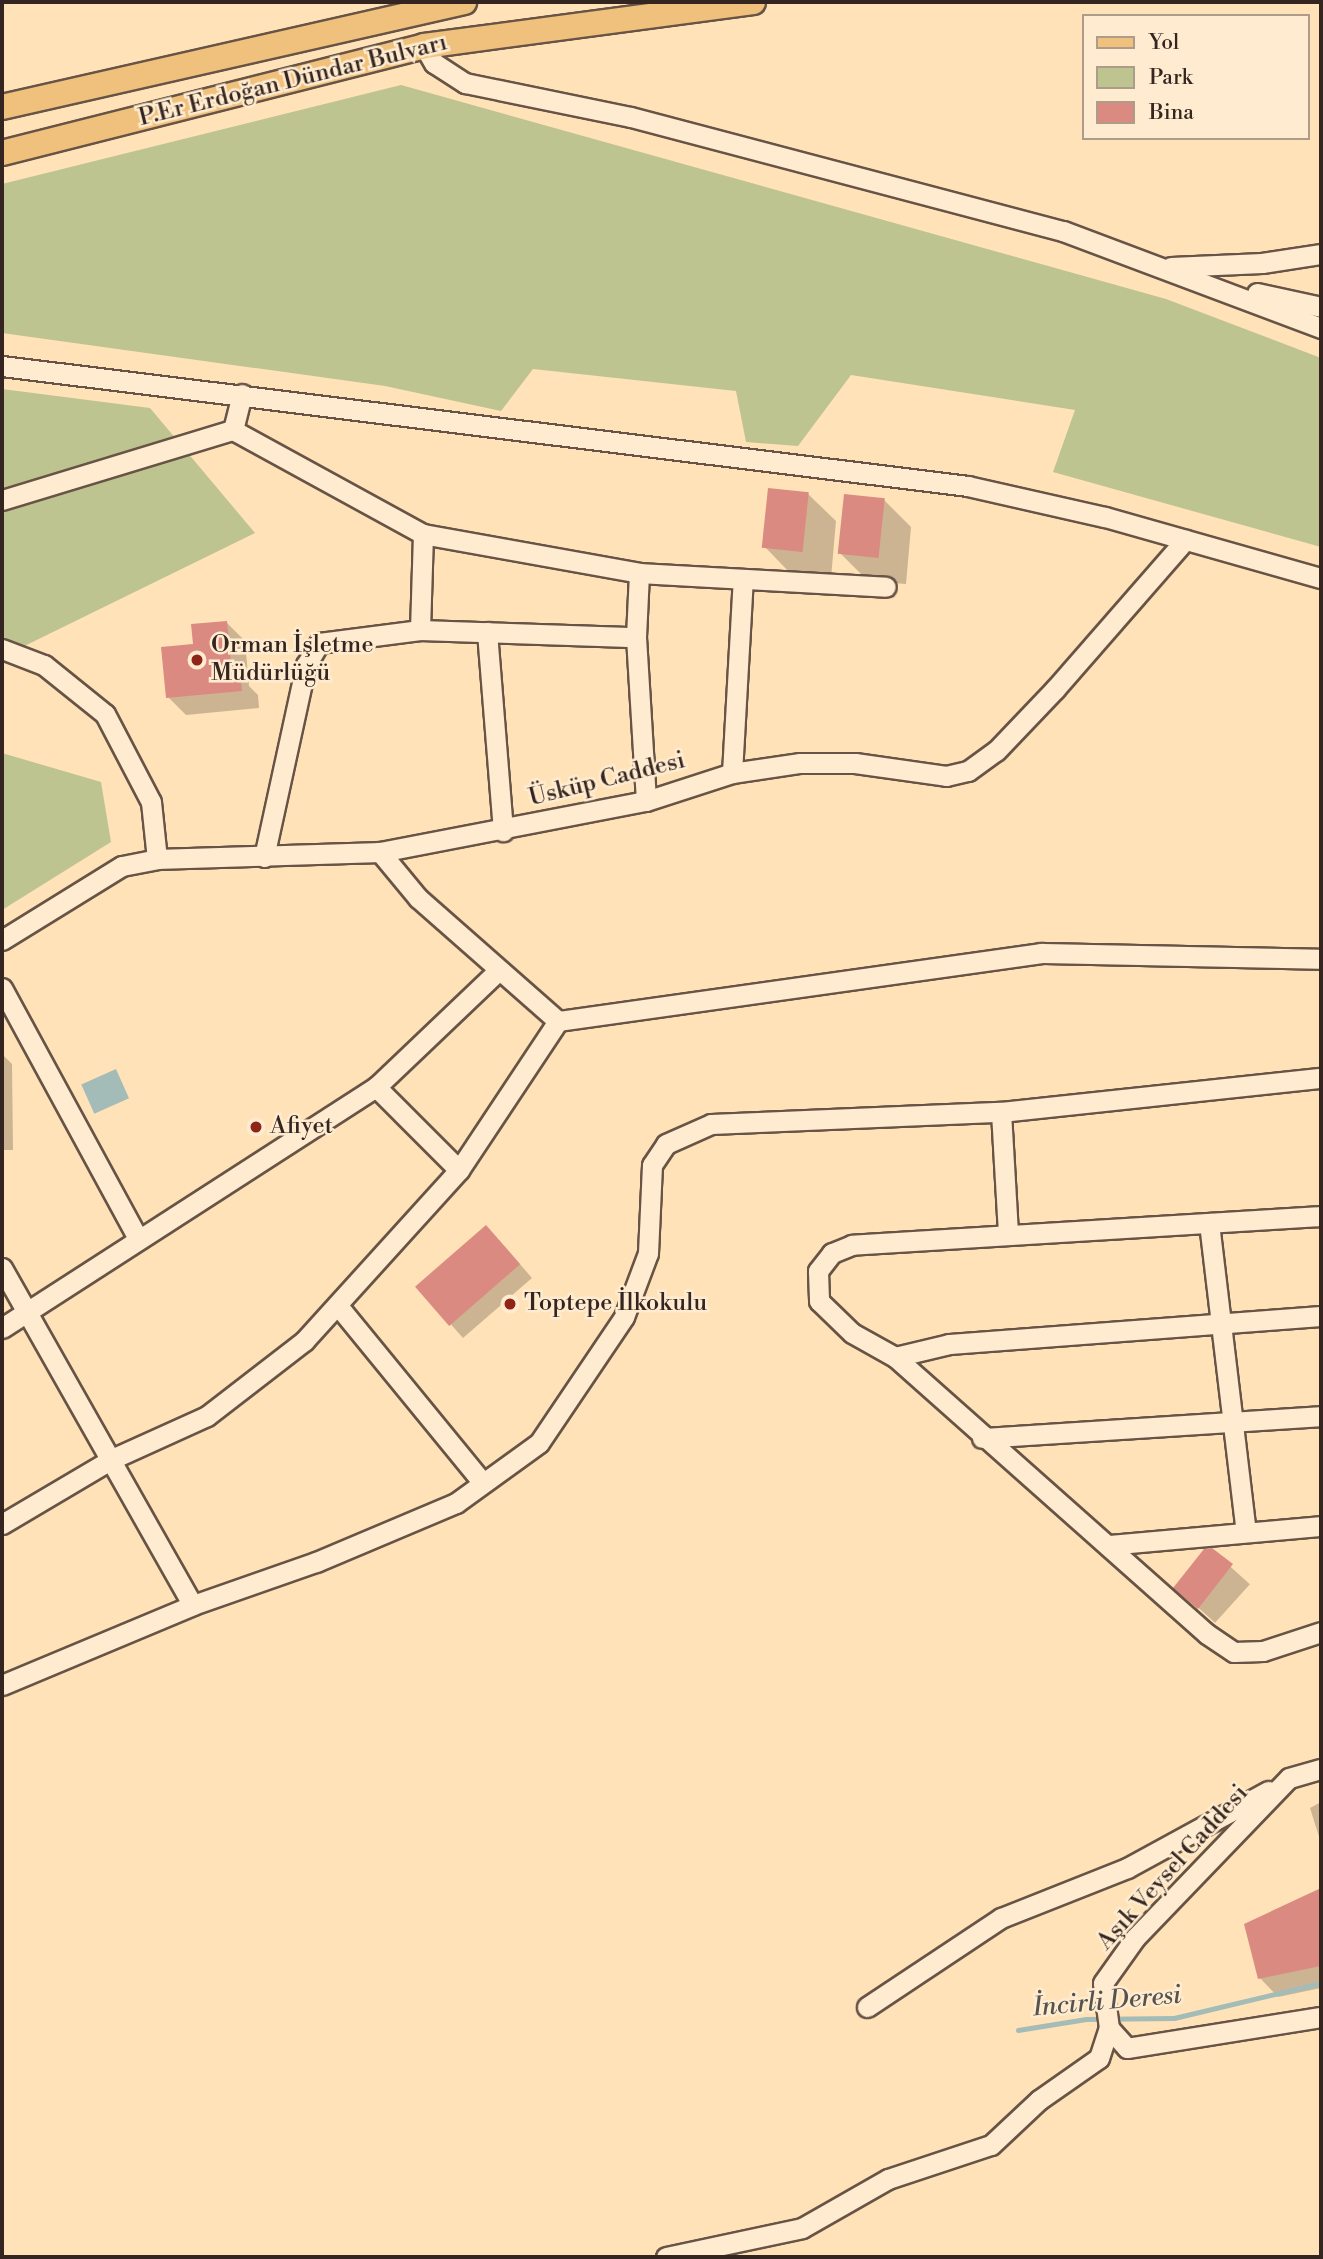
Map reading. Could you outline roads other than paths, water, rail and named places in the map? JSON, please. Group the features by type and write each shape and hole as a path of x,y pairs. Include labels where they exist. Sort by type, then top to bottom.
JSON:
{"main road":[{"name":"P.Er Erdoğan Dündar Bulvarı","path":"2,107 464,2"},
{"name":"P.Er Erdoğan Dündar Bulvarı","path":"2,153 424,46 754,2"}],"street":[{"path":"424,46 434,63 466,83 631,117 1049,228 1321,328"},
{"path":"1163,268 1262,263 1321,254"},
{"path":"1193,279 1321,307"},
{"path":"2,366 968,486 1185,540 1321,578"},
{"path":"233,430 242,394"},
{"path":"2,500 233,430 424,534 639,573 886,587"},
{"path":"420,630 424,534"},
{"name":"Üsküp Caddesi","path":"2,940 122,866 157,859 380,852 503,831 646,801 732,773 841,763 946,776 968,771 996,751 1055,689 1185,540"},
{"path":"639,573 636,637 646,801"},
{"path":"732,773 743,579"},
{"path":"264,857 306,665 319,643 420,630 636,637"},
{"path":"486,632 503,831"},
{"path":"2,649 44,665 105,713 151,802 157,859"},
{"path":"380,852 418,898 558,1021 1041,953 1321,959"},
{"path":"2,1328 376,1087 498,971"},
{"path":"2,988 138,1238"},
{"path":"2,1524 112,1459 207,1416 304,1341 339,1307 458,1170 558,1021"},
{"path":"2,1685 193,1605 316,1562 456,1503 539,1443 624,1317 648,1253 652,1166 666,1144 711,1124 1001,1112 1321,1078"},
{"path":"376,1087 458,1170"},
{"path":"1001,1112 1008,1235"},
{"path":"1321,1216 852,1245 832,1253 818,1271 819,1301 852,1333 895,1357 982,1438 1207,1634 1234,1652 1263,1651 1321,1632"},
{"path":"1209,1223 1246,1532"},
{"path":"2,1268 193,1605"},
{"path":"339,1307 483,1483"},
{"path":"895,1357 949,1344 1321,1316"},
{"path":"982,1438 1233,1425 1321,1416"},
{"path":"1108,1545 1321,1526"},
{"path":"867,2007 1000,1918 1127,1868 1289,1778 1321,1769"},
{"name":"Aşık Veysel Caddesi","path":"1109,2028 1103,1983 1135,1938 1289,1778"},
{"path":"666,2257 802,2228 888,2179 991,2145 1039,2100 1099,2058 1109,2028 1127,2048 1321,2017"}],"water":[{"path":"116,1069 129,1098 94,1114 81,1084"}],"waterway":[{"name":"İncirli Deresi","path":"1018,2030 1086,2019 1174,2018 1321,1983"}],"place":[{"name":"Orman İşletme Müdürlüğü","path":"197,660"},
{"name":"Afiyet","path":"256,1127"},
{"name":"Toptepe İlkokulu","path":"510,1304"}]}
